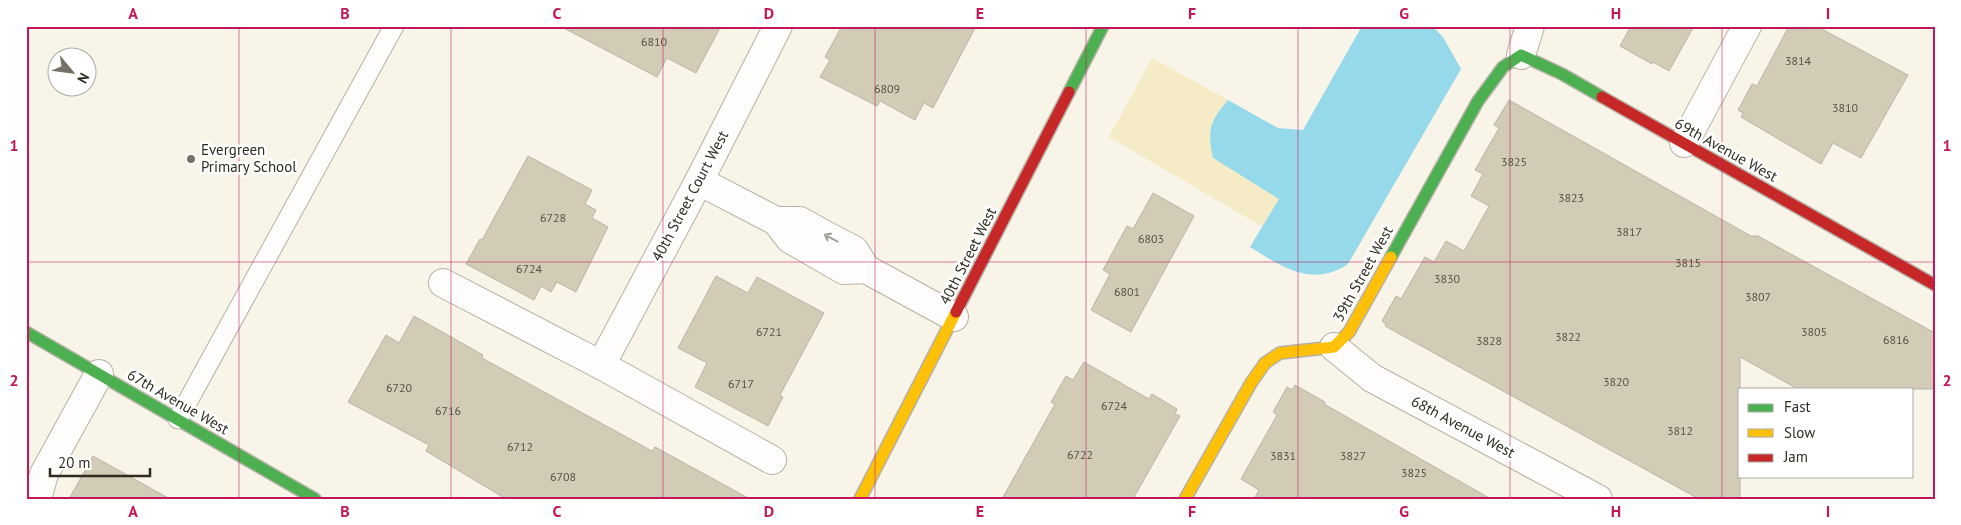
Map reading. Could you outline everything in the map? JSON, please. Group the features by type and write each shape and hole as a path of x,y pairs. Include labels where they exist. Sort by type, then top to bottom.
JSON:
{"street":[{"name":"40th Street Court West","path":"601,365 699,182 778,26"},
{"name":"40th Street West","path":"860,499 1103,26"},
{"path":"1512,61 1530,26"},
{"path":"1684,143 1747,26"},
{"name":"69th Avenue West","path":"1512,61 1562,74 1935,285"},
{"name":"39th Street West","path":"1334,347 1349,332 1478,101 1512,61"},
{"path":"699,182 776,221 800,221 808,225 854,250 866,269 954,316"},
{"path":"443,283 601,365 772,460"},
{"name":"67th Avenue West","path":"26,332 315,499"},
{"path":"1185,499 1250,383 1265,363 1280,353 1334,347"},
{"name":"68th Avenue West","path":"1334,347 1372,378 1598,499"},
{"path":"37,499 44,474 99,374"}],"lane":[{"path":"178,419 394,26"}],"shaded area":[{"path":"1152,58 1228,100 1216,115 1213,158 1279,199 1263,227 1109,137"}],"water":[{"path":"1362,26 1432,26 1443,37 1461,69 1348,264 1335,271 1322,274 1298,272 1250,247 1279,199 1213,158 1210,133 1217,114 1228,100 1278,128 1303,130"}],"building":[{"path":"560,26 721,26 696,73 667,58 657,77"},
{"path":"842,26 976,26 933,108 924,103 915,120 880,101 877,106 820,77 830,60 825,57"},
{"path":"1631,26 1694,26 1669,71 1620,46"},
{"path":"1789,26 1816,26 1908,75 1861,158 1833,143 1821,164 1741,117 1743,113 1738,110 1752,84 1757,86"},
{"path":"1509,100 1751,236 1758,236 1935,333 1935,389 1796,388 1740,357 1738,478 1740,478 1740,499 1699,499 1385,326 1386,324 1382,321 1396,296 1401,299 1425,257 1434,262 1446,241 1464,251 1489,206 1471,196 1483,174 1475,170 1499,128 1494,125"},
{"path":"528,156 592,190 585,204 596,210 592,218 608,227 576,292 557,282 551,292 541,286 534,300 466,264 480,239 482,240"},
{"path":"1153,193 1194,216 1131,332 1091,310 1110,274 1103,270 1127,226 1133,229"},
{"path":"716,276 748,293 757,277 824,313 780,395 783,397 768,426 695,387 707,363 678,348"},
{"path":"414,316 483,355 482,358 652,451 655,447 750,499 506,499 426,451 429,445 348,402 386,335 399,343"},
{"path":"1084,362 1149,399 1152,394 1177,409 1175,414 1180,416 1133,499 1002,499 1055,404 1051,402 1066,376 1073,380"},
{"path":"1295,385 1325,402 1324,404 1491,499 1254,499 1259,490 1241,479 1277,415 1273,412 1287,387 1292,390"},
{"path":"93,456 170,499 69,499"}],"traffic: fast":[{"path":"1069,92 1103,26"},
{"path":"1391,257 1478,101 1503,67 1521,55 1562,74 1602,97"},
{"path":"26,332 315,499"}],"traffic: slow":[{"path":"1185,499 1251,383 1265,363 1280,353 1334,347 1349,332 1391,257"},
{"path":"860,499 956,312"}],"traffic: jam":[{"path":"956,312 1069,92"},
{"path":"1602,97 1935,285"}],"place":[{"name":"Evergreen Primary School","path":"191,159"}]}
